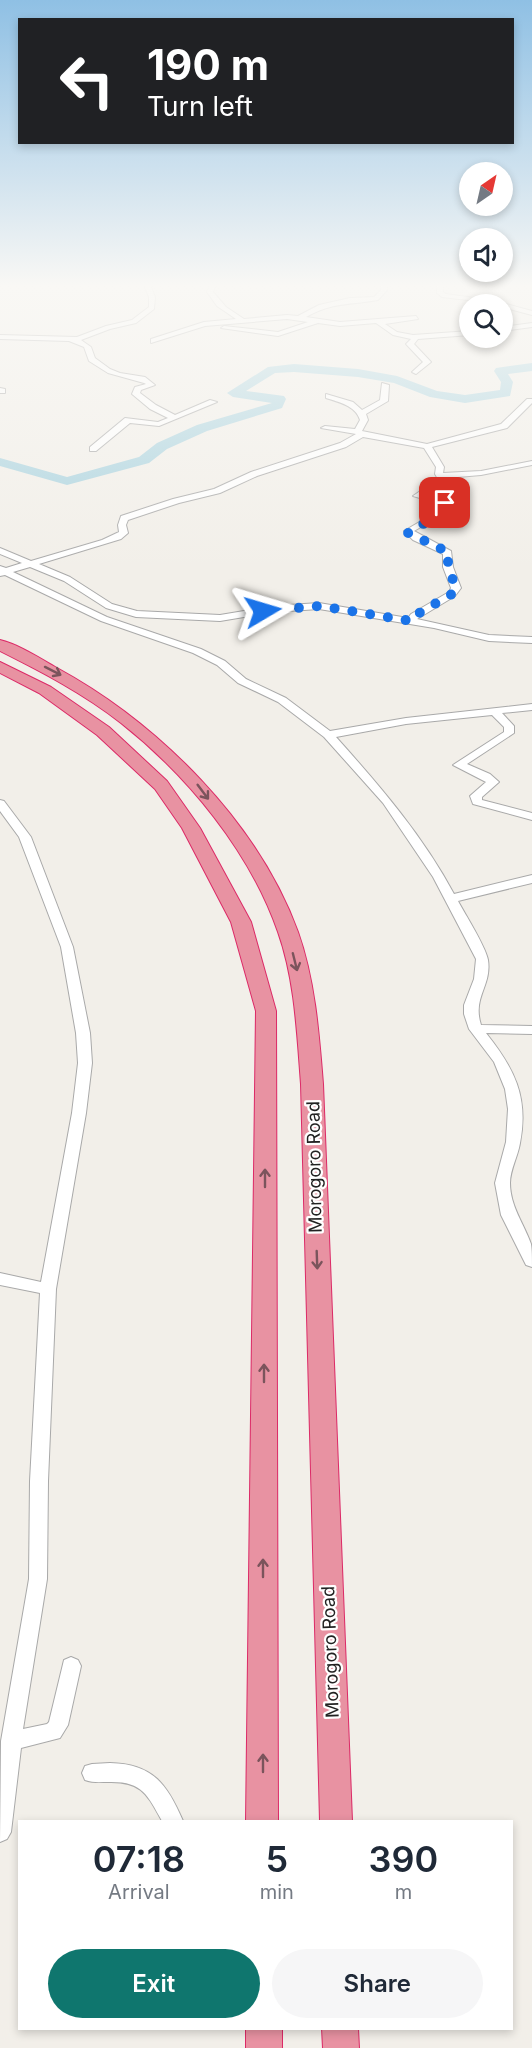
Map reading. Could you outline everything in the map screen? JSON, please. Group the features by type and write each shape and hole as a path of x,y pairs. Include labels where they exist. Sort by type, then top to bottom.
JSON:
{"highway":[{"name":"Morogoro Road","path":"0,645 60,674 121,713 165,749 199,785 253,860 288,932 304,999 312,1084 336,1820"},
{"path":"0,667 45,690 103,731 161,785 191,828 241,922 266,1011 262,1820"},
{"path":"264,2030 264,2048"},
{"path":"340,2030 341,2048"}],"street":[{"path":"145,381 151,385 138,389 136,394 153,407 175,418"},
{"path":"362,413 384,401 385,385"},
{"path":"2,571 119,538 124,533 122,525 124,518 176,501 222,490 254,474 343,445 360,433 364,420 362,413 347,402 329,396"},
{"path":"325,428 427,446 504,426 530,401"},
{"path":"93,449 128,420 158,424 213,402"},
{"path":"411,621 414,616 452,594 456,588 448,567 448,552 408,533 455,505 417,496 440,484 443,480 440,476 440,467 427,446"},
{"path":"440,476 488,472 532,463"},
{"path":"0,551 74,582 109,606 136,614 220,618 274,609 320,606 411,621 489,638 532,640"},
{"path":"2,571 104,620 208,655 242,681 282,700 328,735 387,801 439,877 482,959 481,979 471,1005 476,1029 501,1061 512,1089 515,1109 513,1142 501,1183 509,1215 532,1261"},
{"path":"328,735 405,721 496,713 532,707"},
{"path":"496,713 509,726 510,733 459,765 486,776 493,782 476,796 477,802 532,817"},
{"path":"0,803 25,837 67,946 83,1033 85,1063 80,1113 48,1289 39,1481 38,1579 18,1689 0,1832"},
{"path":"449,899 532,879"},
{"path":"476,1029 532,1030"},
{"path":"0,1279 48,1289"},
{"path":"11,1741 53,1732 58,1725 71,1666"},
{"path":"92,1773 127,1771 146,1779 172,1820"}],"waterway":[{"path":"0,462 67,481 144,460 162,446 202,428 238,419 277,405 280,399 233,393 254,381"},
{"path":"399,381 434,394 465,399 506,393 506,381"},
{"path":"0,461 4,462"}],"route":[{"path":"263,611 320,606 411,621 412,617 452,594 456,588 450,576 448,552 408,533 455,505 445,503"}]}
